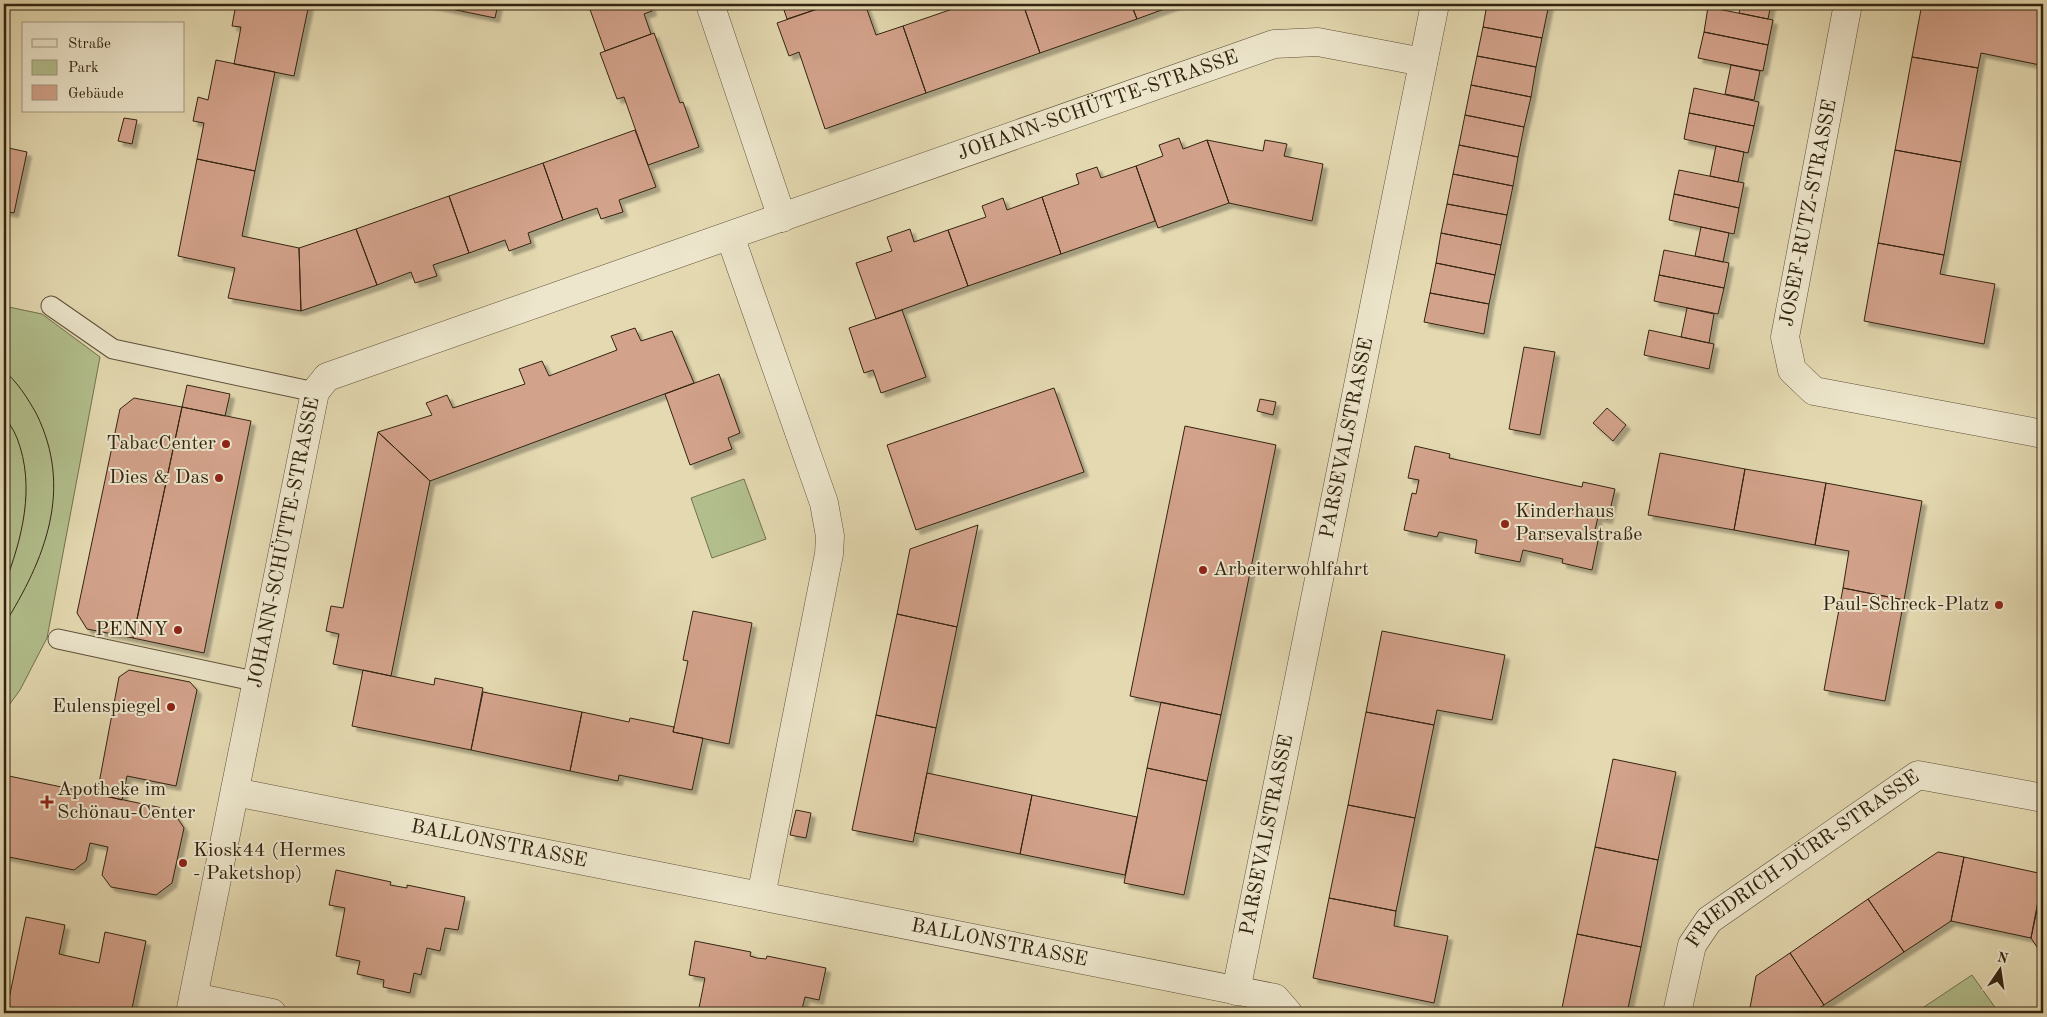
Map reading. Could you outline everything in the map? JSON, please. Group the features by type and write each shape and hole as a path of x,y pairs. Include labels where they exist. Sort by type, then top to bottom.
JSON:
{"street":[{"path":"710,4 782,218"},
{"name":"PARSEVALSTRASSE","path":"1236,991 1434,4"},
{"name":"JOSEF-RUTZ-STRASSE","path":"1848,4 1785,337 1792,370 1814,390 2043,434"},
{"name":"JOHANN-SCHÜTTE-STRASSE","path":"192,1005 315,392 327,377 1274,44 1318,42 1423,62"},
{"path":"730,236 829,521 830,536 829,554 762,896"},
{"name":"FRIEDRICH-DÜRR-STRASSE","path":"1677,1013 1692,945 1709,920 1918,775 2043,798"},
{"name":"BALLONSTRASSE","path":"235,792 1236,991"},
{"path":"1236,991 1275,998 1288,1013"},
{"path":"192,1005 272,1013"}],"lane":[{"path":"51,306 113,349 315,392"},
{"path":"58,640 258,682"}],"green space":[{"path":"4,306 42,314 100,357 47,638 20,690 4,712"},
{"path":"744,479 766,539 712,558 691,498"},
{"path":"1972,975 1999,1013 1915,1013"}],"building":[{"path":"236,4 309,4 294,76 234,64 241,27 232,26"},
{"path":"427,4 498,4 495,18"},
{"path":"588,4 650,4 652,11 644,14 651,34 605,51"},
{"path":"782,4 832,4 787,19"},
{"path":"832,4 865,4 876,35 903,26 926,93 825,129 799,52 789,56 777,23"},
{"path":"967,4 1023,4 1040,53 926,93 903,26"},
{"path":"1023,4 1131,4 1137,19 1040,53"},
{"path":"1131,4 1178,4 1137,19"},
{"path":"1487,4 1523,4 1548,9 1542,38 1483,27"},
{"path":"1523,4 1549,4 1548,9"},
{"path":"1741,4 1771,4 1768,19 1739,13"},
{"path":"1922,4 2043,4 2043,48 2040,65 1981,53 1978,68 1912,57"},
{"path":"1708,7 1773,20 1768,45 1704,32"},
{"path":"1483,27 1542,38 1536,67 1477,56"},
{"path":"1704,32 1768,45 1763,71 1698,58"},
{"path":"654,33 680,103 683,102 699,147 648,165 624,97 617,99 600,53"},
{"path":"1477,56 1536,67 1531,97 1471,85"},
{"path":"1912,57 1978,68 1961,162 1895,150"},
{"path":"216,60 275,72 255,171 197,159 204,123 193,121 198,97 208,100"},
{"path":"1731,65 1760,71 1754,100 1725,94"},
{"path":"1471,85 1531,97 1524,127 1465,115"},
{"path":"1694,88 1759,102 1754,126 1689,113"},
{"path":"1689,113 1754,126 1748,153 1684,139"},
{"path":"1465,115 1524,127 1518,157 1459,145"},
{"path":"124,118 137,120 132,144 118,141"},
{"path":"635,130 656,187 619,200 623,212 601,219 597,208 563,220 543,163"},
{"path":"1179,138 1183,149 1207,140 1229,203 1158,228 1136,166 1163,156 1159,145"},
{"path":"1207,140 1263,151 1265,140 1287,144 1284,156 1323,164 1312,221 1229,203"},
{"path":"1459,145 1518,157 1513,186 1453,174"},
{"path":"1716,146 1744,152 1738,182 1710,176"},
{"path":"4,147 27,152 14,213 4,211"},
{"path":"1895,150 1961,162 1944,255 1878,243"},
{"path":"197,159 255,171 242,236 299,248 301,311 228,298 235,268 178,256"},
{"path":"543,163 563,220 528,233 531,243 509,251 505,240 469,253 449,196"},
{"path":"1136,166 1155,221 1061,254 1042,197 1079,184 1076,174 1097,167 1101,178"},
{"path":"1679,170 1744,183 1739,208 1674,194"},
{"path":"1453,174 1513,186 1507,215 1447,204"},
{"path":"1674,194 1739,208 1734,234 1669,220"},
{"path":"449,196 469,253 433,265 437,276 415,283 411,272 377,285 356,229"},
{"path":"1042,197 1061,254 968,286 948,230 986,217 982,206 1003,198 1007,210"},
{"path":"1447,204 1507,215 1501,245 1441,233"},
{"path":"1701,227 1729,233 1723,262 1695,256"},
{"path":"356,229 377,285 301,311 299,248"},
{"path":"910,229 914,242 948,230 968,286 876,319 856,263 892,251 887,237"},
{"path":"1441,233 1501,245 1495,275 1436,263"},
{"path":"1878,243 1944,255 1940,274 1995,284 1984,344 1864,321"},
{"path":"1664,250 1729,263 1724,288 1659,275"},
{"path":"1436,263 1495,275 1489,304 1430,293"},
{"path":"1659,275 1724,288 1718,314 1654,301"},
{"path":"1430,293 1489,304 1484,334 1424,322"},
{"path":"1687,308 1714,314 1709,343 1681,337"},
{"path":"902,310 926,377 881,393 873,370 864,373 849,328"},
{"path":"635,328 641,341 672,331 694,383 430,481 378,432 432,415 426,403 447,395 453,408 525,384 519,369 542,361 549,376 617,350 611,336"},
{"path":"1649,330 1714,344 1709,369 1644,355"},
{"path":"1524,347 1555,352 1540,435 1509,429"},
{"path":"719,374 740,433 728,438 732,449 690,465 665,394"},
{"path":"187,385 230,394 225,416 182,407"},
{"path":"1054,388 1084,472 916,530 887,445"},
{"path":"134,398 182,407 133,638 87,629 77,613 120,409"},
{"path":"1260,399 1276,402 1273,415 1257,411"},
{"path":"182,407 251,421 204,653 133,638"},
{"path":"1607,408 1626,425 1613,441 1593,423"},
{"name":"Arbeiterwohlfahrt","path":"1185,426 1276,445 1221,715 1130,696"},
{"path":"378,432 430,481 391,676 333,664 339,634 326,631 331,606 343,608"},
{"path":"1415,446 1450,454 1449,458 1582,487 1583,482 1615,489 1608,519 1598,517 1595,530 1600,531 1592,570 1562,563 1563,559 1523,550 1520,562 1475,553 1477,540 1439,532 1437,537 1404,530 1412,493 1416,494 1419,480 1408,478"},
{"path":"1660,453 1745,469 1734,530 1648,515"},
{"path":"1745,469 1826,483 1815,545 1734,530"},
{"path":"1826,483 1922,501 1904,600 1843,588 1849,551 1815,545"},
{"path":"978,525 957,627 897,614 910,549"},
{"path":"1843,588 1904,600 1885,701 1824,690"},
{"path":"693,611 752,623 729,744 673,732 688,661 683,660"},
{"path":"897,614 957,627 936,728 876,715"},
{"path":"1382,631 1505,655 1492,720 1437,710 1434,725 1366,712"},
{"path":"129,670 190,682 197,690 176,786 127,776 122,800 97,794 119,677"},
{"path":"363,670 434,685 435,678 483,688 471,750 352,726"},
{"path":"483,692 582,712 570,771 471,750"},
{"path":"1161,702 1221,715 1207,781 1147,768"},
{"path":"582,712 629,722 630,718 674,727 673,732 703,738 692,790 619,775 618,781 570,771"},
{"path":"1366,712 1434,725 1415,818 1348,805"},
{"path":"876,715 936,728 913,842 852,830"},
{"path":"1613,759 1676,772 1658,860 1595,847"},
{"path":"1147,768 1207,781 1184,895 1124,883"},
{"path":"927,773 1032,795 1020,854 915,833"},
{"path":"4,775 172,810 184,828 172,883 156,895 111,887 102,875 108,847 90,843 86,861 74,870 4,856"},
{"path":"1032,795 1137,817 1125,875 1020,854"},
{"path":"1348,805 1415,818 1396,911 1329,898"},
{"path":"796,810 811,813 806,838 790,835"},
{"path":"1595,847 1658,860 1641,947 1577,934"},
{"path":"1938,852 1964,857 1951,921 1904,952 1868,899"},
{"path":"1964,857 2043,874 2031,938 1951,921"},
{"path":"336,870 391,882 390,885 407,888 407,885 465,897 458,930 445,928 440,951 427,948 421,975 414,973 410,993 383,987 384,980 357,974 360,961 336,956 345,908 329,905"},
{"path":"2043,882 2043,956 2031,938"},
{"path":"1329,898 1396,911 1394,926 1448,936 1434,1003 1313,978"},
{"path":"1868,899 1904,952 1824,1005 1790,953"},
{"path":"26,917 65,925 59,954 99,963 105,932 146,941 131,1013 6,1013"},
{"path":"1577,934 1641,947 1627,1013 1561,1013"},
{"path":"695,941 751,952 750,956 757,958 766,959 767,956 826,968 819,1000 805,997 801,1013 698,1013 705,978 689,975"},
{"path":"1790,953 1824,1005 1816,1010 1815,1013 1749,1013 1756,976"}],"tram line":[{"path":"4,371 18,385 36,413 47,441 53,469 50,523 42,549 32,575 4,625"},
{"path":"4,415 16,435 23,456 26,475 26,494 21,531 4,586"}],"place":[{"name":"TabacCenter","path":"226,444"},
{"name":"Dies & Das","path":"219,478"},
{"name":"Kinderhaus Parsevalstraße","path":"1505,524"},
{"name":"Arbeiterwohlfahrt","path":"1203,570"},
{"name":"Paul-Schreck-Platz","path":"1999,605"},
{"name":"PENNY","path":"178,630"},
{"name":"Eulenspiegel","path":"171,707"},
{"name":"Apotheke im Schönau-Center","path":"47,802"},
{"name":"Kiosk44 (Hermes - Paketshop)","path":"183,863"}]}
